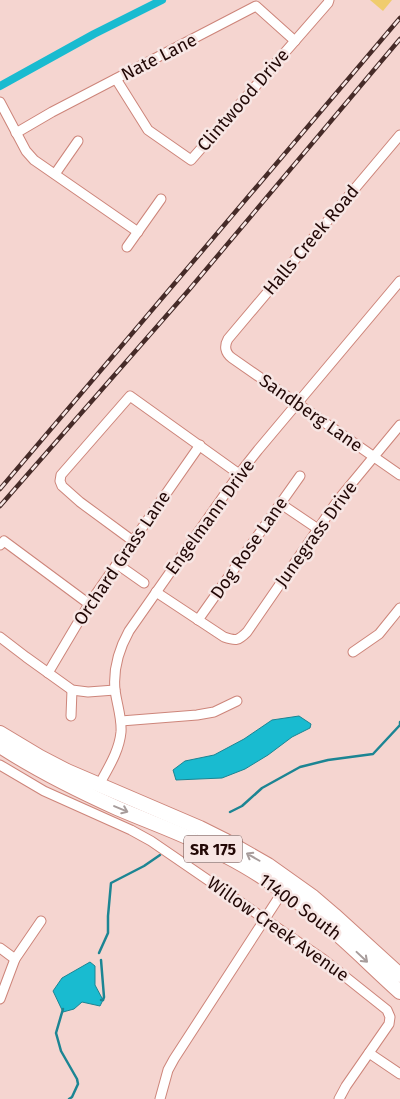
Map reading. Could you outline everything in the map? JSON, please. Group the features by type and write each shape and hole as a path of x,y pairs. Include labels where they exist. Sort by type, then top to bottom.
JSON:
{"main road":[{"name":"11400 South","path":"0,733 60,768 200,828 268,866 313,897 400,975"},
{"name":"11400 South","path":"0,746 28,764 73,788 220,852 256,873 311,911 400,992"},
{"path":"28,764 47,768 90,789 95,789 99,786"}],"street":[{"name":"Clintwood Drive","path":"116,78 148,130 191,160 329,0"},
{"name":"Nate Lane","path":"16,133 116,78 256,6 295,40"},
{"path":"0,102 26,151 34,160 138,232"},
{"name":"Halls Creek Road","path":"226,348 228,339 400,134"},
{"path":"55,174 78,141"},
{"path":"127,247 161,198"},
{"name":"Engelmann Drive","path":"99,786 112,762 121,731 115,690 116,665 122,644 129,631 240,474 400,281"},
{"name":"Sandberg Lane","path":"226,348 230,356 400,475"},
{"path":"133,541 80,502 62,486 60,481 61,475 130,396 240,474"},
{"name":"Junegrass Drive","path":"198,620 224,637 233,640 240,639 247,632 338,500 400,425"},
{"name":"Orchard Grass Lane","path":"48,673 89,604 200,445"},
{"name":"Dog Rose Lane","path":"198,620 300,476"},
{"path":"281,504 318,529"},
{"path":"2,543 89,604"},
{"path":"117,564 144,583"},
{"path":"156,592 198,620"},
{"path":"353,652 379,634 400,608"},
{"path":"0,637 72,690 88,692 115,690"},
{"path":"71,716 72,690"},
{"path":"121,722 198,715 214,712 237,701"},
{"name":"Willow Creek Avenue","path":"0,765 56,797 131,830 151,841 324,959 383,1006 389,1013 389,1024 369,1053"},
{"path":"160,1099 168,1070 174,1059 283,891"},
{"path":"0,999 15,959 41,921"},
{"path":"0,948 15,959"},
{"path":"339,1099 369,1053 400,1074"}],"shaded area":[{"path":"370,0 392,0 383,11"}],"water":[{"path":"299,716 311,724 310,728 292,737 245,769 222,778 176,780 173,770 185,761 214,755 244,739 272,720"},
{"path":"90,962 95,966 95,985 103,1000 100,1006 82,1002 74,1009 63,1012 53,991 62,978"}],"waterway":[{"path":"0,86 94,34 162,0"},
{"path":"230,812 242,806 262,788 300,767 328,760 373,754 400,725 400,722"},
{"path":"99,953 108,933 111,883 144,866 160,855"},
{"path":"101,960 104,997 101,1000"},
{"path":"63,1009 56,1033 61,1051 78,1084 72,1097 69,1099"}],"railway":[{"path":"0,489 400,18"},
{"path":"0,506 188,291 400,39"}]}
